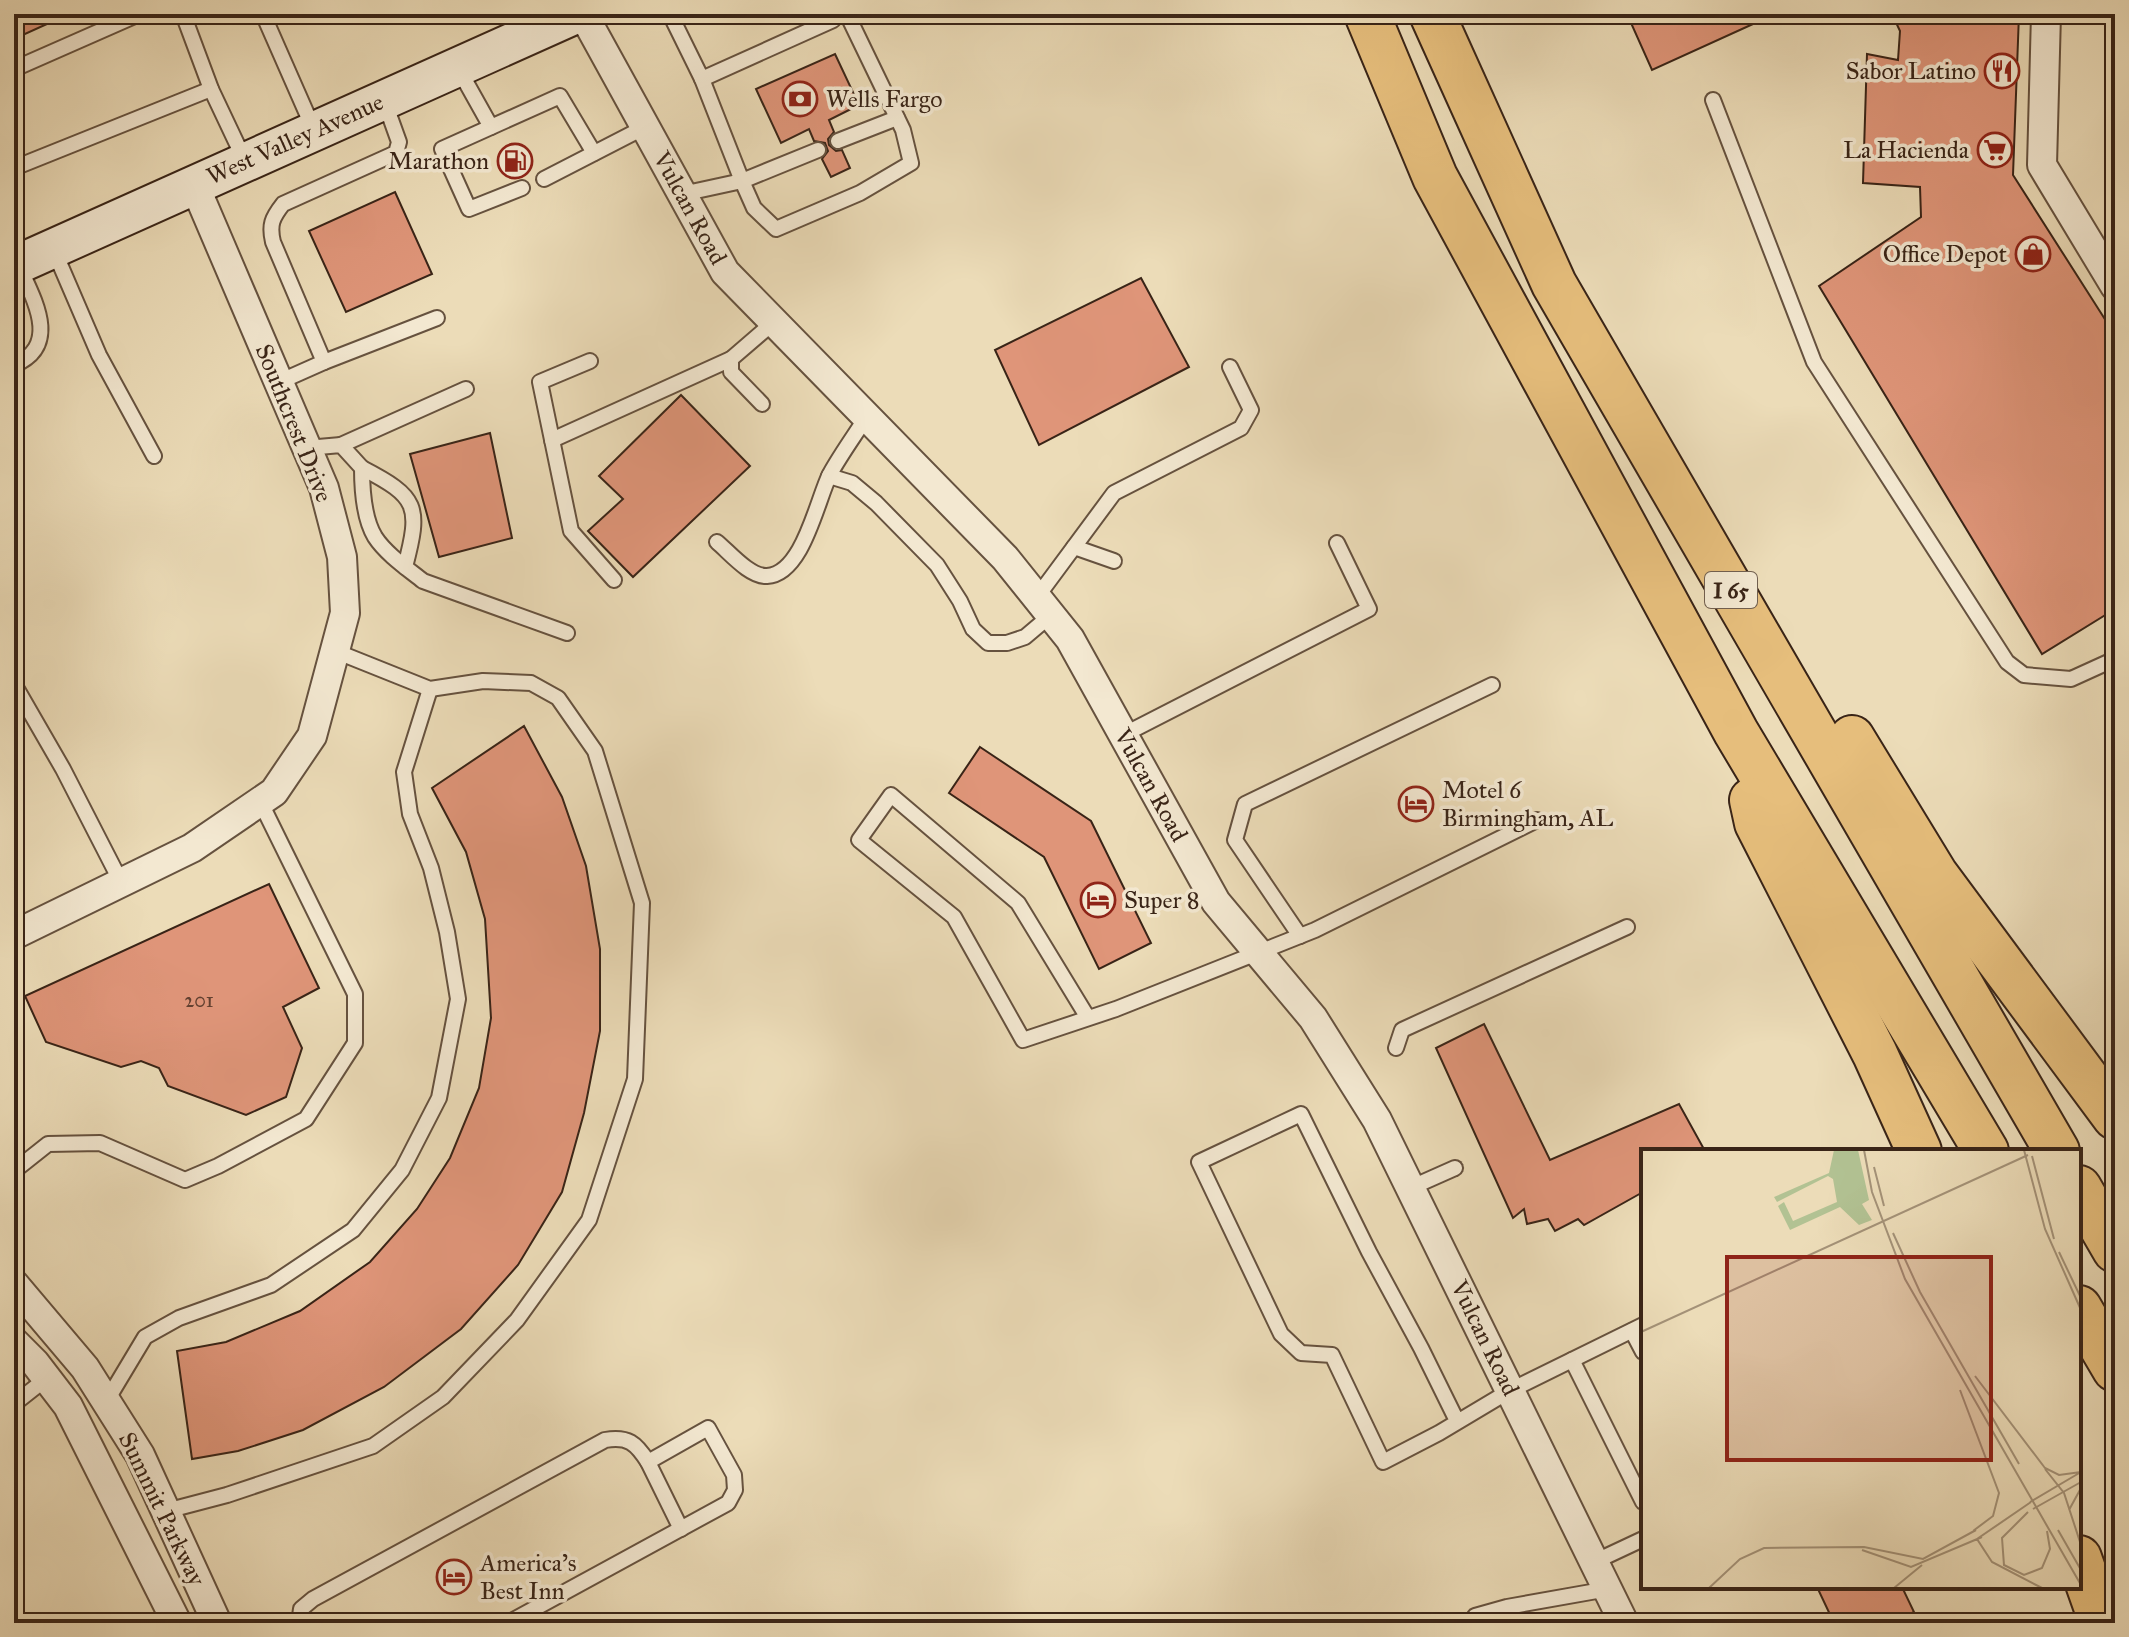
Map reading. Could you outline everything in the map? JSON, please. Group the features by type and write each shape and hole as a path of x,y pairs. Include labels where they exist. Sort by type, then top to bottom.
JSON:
{"highway":[{"name":"I 65","path":"1367,14 1435,177 1736,732 1985,1149"},
{"name":"I 65","path":"1432,14 1554,284 2056,1149"},
{"path":"1554,284 1637,387 1935,874 2115,1117"},
{"path":"1736,732 1757,823 1875,1054 1918,1149"},
{"path":"2081,1191 2115,1250"},
{"path":"2081,1311 2115,1369"},
{"path":"2081,1564 2102,1623"}],"street":[{"name":"West Valley Avenue","path":"16,265 576,14"},
{"name":"Vulcan Road","path":"583,14 725,272 1005,558 1070,639 1216,902 1313,1018 1377,1120 1624,1623"},
{"path":"2046,14 2042,165 2115,286"},
{"name":"Southcrest Drive","path":"14,935 192,848 274,792 312,736 345,613 342,557 324,488 194,184"},
{"name":"Summit Parkway","path":"14,1284 85,1368 140,1455 217,1623"},
{"name":"Summit Parkway","path":"14,1344 47,1378 68,1406 177,1623"}],"lane":[{"path":"14,69 139,14"},
{"path":"183,14 211,89 245,161"},
{"path":"263,14 314,130"},
{"path":"670,14 702,79 754,208 776,229 860,193 911,163 903,130 847,14"},
{"path":"702,79 833,20 836,14"},
{"path":"457,67 491,127"},
{"path":"14,168 211,89"},
{"path":"522,188 469,209 442,149 560,96 594,153"},
{"path":"324,362 273,242 270,228 273,216 283,204 396,153 399,142 383,99"},
{"path":"1713,100 1814,362 2007,662 2024,675 2071,679 2115,659"},
{"path":"838,141 897,118"},
{"path":"544,179 645,127"},
{"path":"682,194 742,181 818,150"},
{"path":"53,248 99,355 154,456"},
{"path":"14,365 29,359 41,339 40,312 16,265"},
{"path":"279,382 437,318"},
{"path":"552,440 731,359 774,322"},
{"path":"731,359 731,372 762,404"},
{"path":"590,361 540,382 571,531 614,580"},
{"path":"829,476 852,483 937,565 973,629 988,643 1007,643 1025,637 1074,547 1114,493 1241,428 1251,410 1230,367"},
{"path":"307,448 341,445 466,389"},
{"path":"717,542 756,575 770,576 781,571 804,541 829,476 867,416"},
{"path":"341,445 362,468 396,485 406,495 415,529 405,567"},
{"path":"362,468 362,494 375,537 405,567 423,581 567,633"},
{"path":"1123,735 1369,609 1337,543"},
{"path":"1074,547 1114,561"},
{"path":"166,1511 227,1495 373,1446 443,1397 517,1320 589,1220 635,1079 642,903 595,751 558,698 531,683 483,681 430,689 335,651"},
{"path":"14,684 63,769 121,882"},
{"path":"1300,936 1235,840 1245,804 1492,685"},
{"path":"106,1402 145,1337 179,1318 271,1285 353,1230 402,1170 439,1098 458,999 447,932 431,868 410,814 404,772 430,689"},
{"path":"1088,1018 1018,903 891,795 859,840 954,917 1023,1040 1088,1018 1300,936 1537,820"},
{"path":"14,1171 48,1144 100,1143 185,1180 306,1119 355,1043 355,994 260,801"},
{"path":"1396,1048 1402,1030 1627,927"},
{"path":"1457,1421 1301,1114 1199,1162 1281,1334 1301,1353 1332,1355 1383,1462 1457,1421 1511,1390 1638,1328"},
{"path":"1410,1188 1455,1168"},
{"path":"1572,1360 1641,1498"},
{"path":"14,1404 47,1378"},
{"path":"508,1623 728,1503 735,1490 734,1475 708,1428 648,1462"},
{"path":"299,1623 301,1609 313,1599 605,1440 628,1439 638,1446 681,1529"},
{"path":"1594,1562 1641,1540"},
{"path":"1475,1616 1507,1607 1608,1589"}],"building":[{"path":"14,14 69,14 14,39"},
{"path":"1627,14 1775,14 1652,70"},
{"path":"1892,14 2019,14 2013,175 2115,335 2115,609 2042,654 1819,286 1921,217 1920,187 1863,183 1867,54 1898,60 1900,31"},
{"path":"835,54 859,105 829,120 834,132 828,139 829,145 836,151 842,150 850,168 831,177 822,159 828,151 825,143 814,141 809,129 781,143 756,89"},
{"path":"395,192 432,274 346,312 309,231"},
{"path":"1141,278 1189,367 1039,445 995,350"},
{"path":"681,395 750,466 633,577 588,531 623,499 599,476"},
{"path":"490,433 512,538 439,557 410,454"},
{"path":"524,726 562,797 586,866 600,949 600,1031 584,1113 562,1192 518,1265 461,1329 384,1387 303,1430 238,1451 192,1459 177,1351 226,1342 300,1311 370,1262 417,1209 450,1158 479,1088 491,1018 485,919 466,852 432,788"},
{"name":"Super 8","path":"980,747 1091,821 1151,943 1099,969 1044,857 949,793"},
{"path":"269,884 319,988 283,1007 302,1048 286,1097 246,1115 168,1086 159,1068 141,1061 121,1067 46,1042 25,996"},
{"path":"1484,1024 1550,1160 1679,1104 1704,1149 1641,1149 1641,1193 1584,1225 1578,1219 1555,1231 1548,1219 1527,1224 1524,1209 1513,1218 1436,1048"},
{"path":"1818,1589 1903,1589 1914,1612 1892,1623 1834,1623"}],"place":[{"name":"Sabor Latino","path":"2002,71"},
{"name":"Wells Fargo","path":"800,99"},
{"name":"La Hacienda","path":"1995,150"},
{"name":"Marathon","path":"515,161"},
{"name":"Office Depot","path":"2033,254"},
{"name":"Motel 6 Birmingham, AL","path":"1416,804"},
{"name":"Super 8","path":"1098,900"},
{"name":"America's Best Inn","path":"454,1577"}]}
